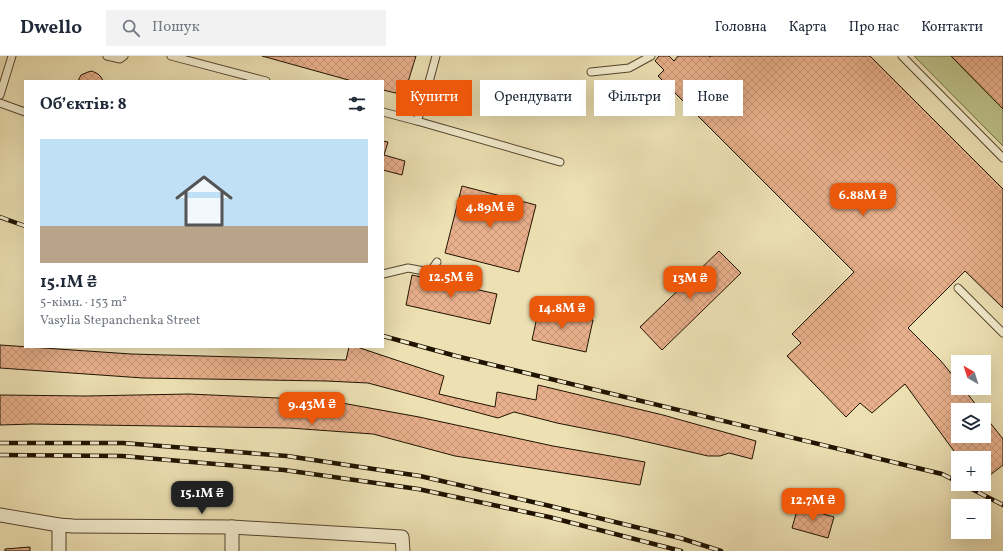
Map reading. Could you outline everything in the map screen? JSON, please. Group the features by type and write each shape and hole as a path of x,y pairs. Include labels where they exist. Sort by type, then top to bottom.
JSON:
{"street":[{"path":"0,515 73,526 232,527 402,537 403,551"},
{"path":"58,551 59,525"},
{"path":"232,527 232,551"}],"lane":[{"path":"0,95 12,56"},
{"path":"107,56 120,59 124,56"},
{"path":"171,56 262,80"},
{"path":"417,121 436,56"},
{"path":"590,72 629,68 651,56"},
{"path":"902,56 1003,158"},
{"path":"0,103 24,112"},
{"path":"384,112 560,162"},
{"path":"384,274 408,268 430,272 437,262"},
{"path":"958,288 1003,333"}],"green space":[{"path":"914,56 951,56 1003,109 1003,146"}],"building":[{"path":"262,56 416,56 409,80 396,80 396,93 384,90 384,80 348,80"},
{"path":"659,56 669,56 674,61 678,56 870,56 1003,189 1003,308 965,271 908,328 941,361 951,373 951,395 968,395 975,403 951,403 951,443 991,443 991,424 1003,439 1003,465 991,474 991,451 954,451 905,384 872,413 860,403 846,417 787,356 801,343 792,334 854,272 698,116 743,116 743,80 683,80 683,101 675,93 675,80 662,80 658,76 664,70 655,61"},
{"path":"951,56 1003,56 1003,109"},
{"path":"92,71 98,74 102,80 78,80 81,75"},
{"path":"384,141 388,142 384,155"},
{"path":"384,155 405,161 402,175 384,170"},
{"path":"462,186 536,205 519,272 445,253"},
{"path":"719,251 741,273 662,350 640,327"},
{"path":"412,275 497,294 490,324 406,305"},
{"path":"539,308 593,320 586,352 532,340"},
{"path":"0,345 24,347 24,348 131,354 346,360 349,348 360,348 444,376 439,394 495,407 497,392 536,400 538,385 663,415 756,441 752,459 729,453 720,456 708,456 557,423 514,412 498,418 368,383 143,378 0,368"},
{"path":"189,394 278,398 342,403 419,417 553,446 645,462 640,485 455,456 373,434 289,428 32,424 0,425 0,395 86,396"},
{"path":"798,507 834,517 828,538 792,528"},
{"path":"30,547 30,551 5,551 5,549"}],"railway":[{"path":"0,217 24,226"},
{"path":"384,336 456,356 942,474 951,478"},
{"path":"0,443 123,443 287,456 420,476 680,538 721,551"},
{"path":"0,455 122,456 284,470 418,489 549,517 681,551"},
{"path":"976,491 1003,505"}]}
